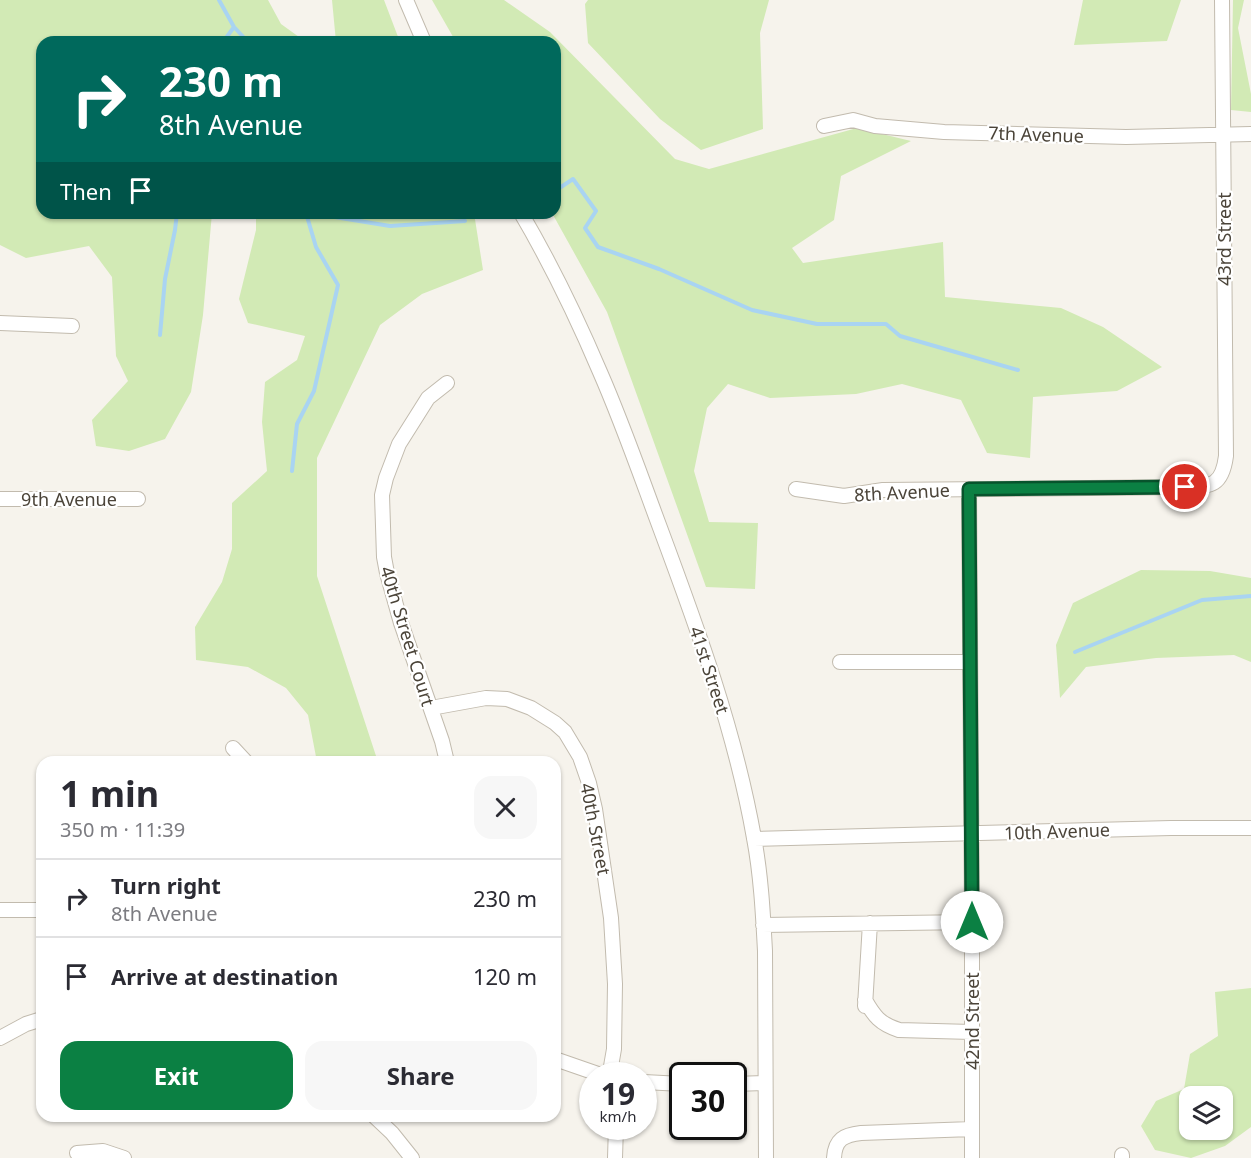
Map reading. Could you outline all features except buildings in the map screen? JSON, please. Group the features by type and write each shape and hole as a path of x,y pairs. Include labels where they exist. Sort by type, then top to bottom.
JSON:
{"street":[{"path":"406,0 421,36"},
{"name":"43rd Street","path":"1221,476 1226,456 1222,0"},
{"name":"7th Avenue","path":"824,126 853,120 875,126 944,132 1126,137 1251,134"},
{"name":"41st Street","path":"524,219 540,246 600,372 634,457 710,668 728,725 754,839 763,925 766,1158"},
{"path":"0,323 72,326"},
{"name":"40th Street Court","path":"446,756 401,623 387,573 384,557 382,495 399,444 428,398 447,383"},
{"name":"8th Avenue","path":"796,489 844,495 883,490 1185,487 1203,486 1216,482 1221,476"},
{"name":"42nd Street","path":"969,489 972,1158"},
{"name":"9th Avenue","path":"0,499 138,500"},
{"path":"840,662 970,662"},
{"name":"40th Street","path":"431,708 486,698 507,699 531,708 555,723 565,732 580,757 595,809 611,918 615,984 612,1062"},
{"path":"233,748 240,756"},
{"name":"10th Avenue","path":"754,839 1251,828"},
{"path":"0,910 36,909"},
{"path":"763,925 972,922"},
{"path":"870,923 865,1006 888,1027 899,1030 972,1032"},
{"path":"0,1038 36,1021"},
{"path":"561,1061 579,1067"},
{"path":"747,1084 765,1083"},
{"path":"380,1122 412,1158"},
{"path":"834,1158 839,1141 849,1134 972,1129"},
{"path":"615,1140 615,1158"},
{"path":"77,1153 104,1151 124,1158"}],"green space":[{"path":"0,0 268,0 281,24 298,36 36,36 36,219 211,219 203,315 191,392 165,439 129,451 96,446 92,420 128,381 116,356 112,277 89,246 26,258 0,245"},
{"path":"332,0 384,0 398,36 335,36"},
{"path":"432,0 504,0 554,36 453,36"},
{"path":"588,0 769,0 760,33 763,129 701,150 660,119 588,43 585,4"},
{"path":"1083,0 1181,0 1167,41 1074,45"},
{"path":"1233,0 1244,0 1238,28 1251,94 1251,112 1231,110"},
{"path":"561,43 675,159 709,169 857,128 911,141 841,176 834,220 792,248 803,263 943,242 945,297 1061,308 1103,327 1162,367 1117,391 1033,397 1030,458 987,453 961,400 902,384 856,394 770,398 728,384 707,408 694,471 709,522 758,523 755,589 706,587 607,312 555,219 561,219"},
{"path":"256,219 475,219 483,270 422,294 380,325 317,458 317,576 376,756 316,756 308,715 286,688 248,667 196,660 195,627 222,582 232,549 232,503 267,471 262,422 265,382 297,360 305,336 248,323 239,299 256,230"},
{"path":"1141,570 1210,571 1251,578 1251,662 1234,655 1156,658 1086,667 1060,698 1056,645 1073,603"},
{"path":"1251,988 1251,1127 1225,1146 1191,1158 1155,1150 1141,1126 1156,1101 1179,1091 1179,1140 1233,1140 1233,1086 1185,1086 1190,1054 1218,1036 1215,992"}],"waterway":[{"path":"219,0 234,27 242,36"},
{"path":"227,36 234,27"},
{"path":"561,187 573,179 596,211 585,228 598,247 659,269 752,310 817,324 886,324 900,336 1018,370"},
{"path":"160,335 165,279 176,219"},
{"path":"292,471 297,424 314,391 338,285 316,247 308,219"},
{"path":"347,219 390,226 465,221"},
{"path":"1075,652 1202,600 1251,596"}],"route":[{"path":"972,922 969,489 1185,487"}]}
